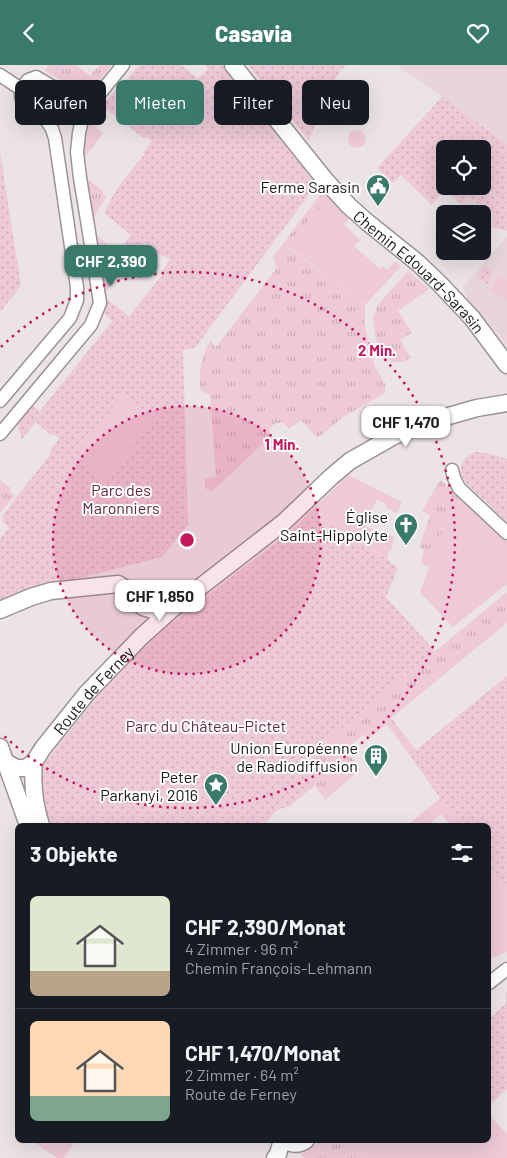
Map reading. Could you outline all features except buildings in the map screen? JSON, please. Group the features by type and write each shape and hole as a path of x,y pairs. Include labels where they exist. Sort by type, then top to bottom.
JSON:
{"street":[{"path":"106,86 123,65"},
{"name":"Chemin Edouard-Sarasin","path":"233,65 338,193 368,222 440,283 472,318 507,365"},
{"path":"0,75 15,85"},
{"path":"28,80 36,77 41,80"},
{"path":"0,401 70,318 77,300 77,287 55,137 49,125"},
{"path":"0,434 5,418 91,325 100,303 77,152 81,125"},
{"name":"Route de Ferney","path":"34,762 87,693 141,637 172,609 284,522 331,477 358,456 394,436 431,421 477,408 507,403"},
{"path":"452,470 459,488 507,533"},
{"path":"0,610 41,593 118,583 143,607 157,611 172,609"},
{"path":"141,637 144,620 143,607"},
{"path":"0,747 27,823"},
{"path":"6,762 16,767 26,767 34,762"},
{"path":"34,762 34,794 41,823"},
{"path":"491,981 507,969"},
{"path":"275,1158 290,1143"},
{"path":"285,1158 291,1143"}],"shaded area":[{"path":"397,65 507,65 507,144 445,99"},
{"path":"469,197 480,205 461,205"},
{"path":"491,214 493,215 491,229"},
{"path":"507,237 507,345 467,299 463,287 487,260 491,260 491,255"}],"green space":[{"path":"76,65 90,76 99,65 112,65 100,80 61,80 45,70 48,66"},
{"name":"Parc des Maronniers","path":"139,65 181,65 198,79 208,69 205,65 223,65 235,80 214,80 214,125 270,125 316,185 195,348 183,350 188,525 162,557 38,589 0,605 0,539 9,528 2,521 4,518 2,516 52,452 50,451 59,439 54,434 52,436 36,422 22,439 17,423 31,405 40,411 112,321 102,311 103,301 106,298 129,316 163,274 161,272 170,260 145,243 130,262 125,242 131,235 104,213 127,175 144,155 143,153 152,141 147,137 145,139 127,125 204,125 204,80 127,80"},
{"path":"248,65 347,65 340,70 335,80 302,80 302,125 315,125 309,141 292,120 292,80 260,80"},
{"name":"Parc des Maronniers","path":"116,89 116,117 106,109 106,101"},
{"path":"442,97 507,144 507,231 492,227 493,215 491,214 491,205 480,205 469,197 461,205 451,195 491,195 491,140 436,140 436,195 440,195 432,205 401,175 393,183 377,168"},
{"path":"89,125 93,125 103,133 85,157 83,156 86,130"},
{"path":"357,130 363,133 366,139 363,145 357,148 351,145 348,139 351,133"},
{"path":"0,152 21,286 0,312"},
{"path":"89,180 103,191 102,193 107,197 94,217 92,216 86,183"},
{"path":"322,192 329,198 286,246 365,305 365,328 375,367 385,384 385,393 345,416 317,438 301,420 289,429 283,423 276,423 270,429 270,437 211,491 205,488 205,478 216,477 210,395 200,390 200,370 205,352 211,340 215,348 277,268 273,257"},
{"path":"329,198 349,219 344,224 360,240 354,246 380,269 383,266 387,270 395,261 401,266 365,305 286,245"},
{"path":"95,234 115,251 102,269 100,268"},
{"path":"485,266 493,271 487,285 477,275"},
{"path":"111,271 119,276 103,295 102,283"},
{"path":"408,271 429,289 398,311 412,333 400,340 411,358 402,362 392,362 380,352 373,319 377,306"},
{"path":"498,276 507,281 507,301 490,290"},
{"path":"122,395 154,418 106,483 74,459"},
{"path":"476,452 507,459 507,522 464,480 461,471 462,463 468,456"},
{"path":"348,475 402,502 397,513 385,507 386,504 377,499 365,526 386,536 387,534 394,537 387,559 309,513"},
{"path":"0,480 11,488 9,491 15,495 0,513"},
{"path":"440,480 462,498 443,530 430,567 421,564 424,549 419,548 430,515 422,511"},
{"path":"462,498 507,542 507,584 453,627 420,592 443,530"},
{"name":"Parc du Château-Pictet","path":"309,513 387,559 398,568 386,597 435,651 330,738 298,761 315,785 289,807 281,808 275,812 266,823 47,823 41,804 41,768 95,699 117,674 162,630 290,532"},
{"path":"507,592 507,623 391,718 417,751 411,757 387,724 371,737 363,735 345,750 361,769 325,800 298,761 330,738"},
{"path":"507,676 507,893 491,870 491,823 458,823 411,757 422,745"},
{"path":"440,798 458,823 448,823 441,814 430,823 410,823"},
{"path":"491,870 507,893 507,952 491,958"},
{"path":"506,993 507,1089 492,1103 491,1017 506,1003"},
{"path":"491,1117 507,1134 507,1158 367,1158 353,1143 491,1143"},
{"path":"35,1143 74,1143 64,1158 57,1158"},
{"path":"316,1143 353,1143 367,1158 303,1158 301,1155"}],"place":[{"name":"Ferme Sarasin","path":"378,207"},
{"name":"Église Saint-Hippolyte","path":"406,546"},
{"name":"Union Européenne de Radiodiffusion","path":"376,777"},
{"name":"Peter Parkanyi, 2016","path":"216,806"}]}
